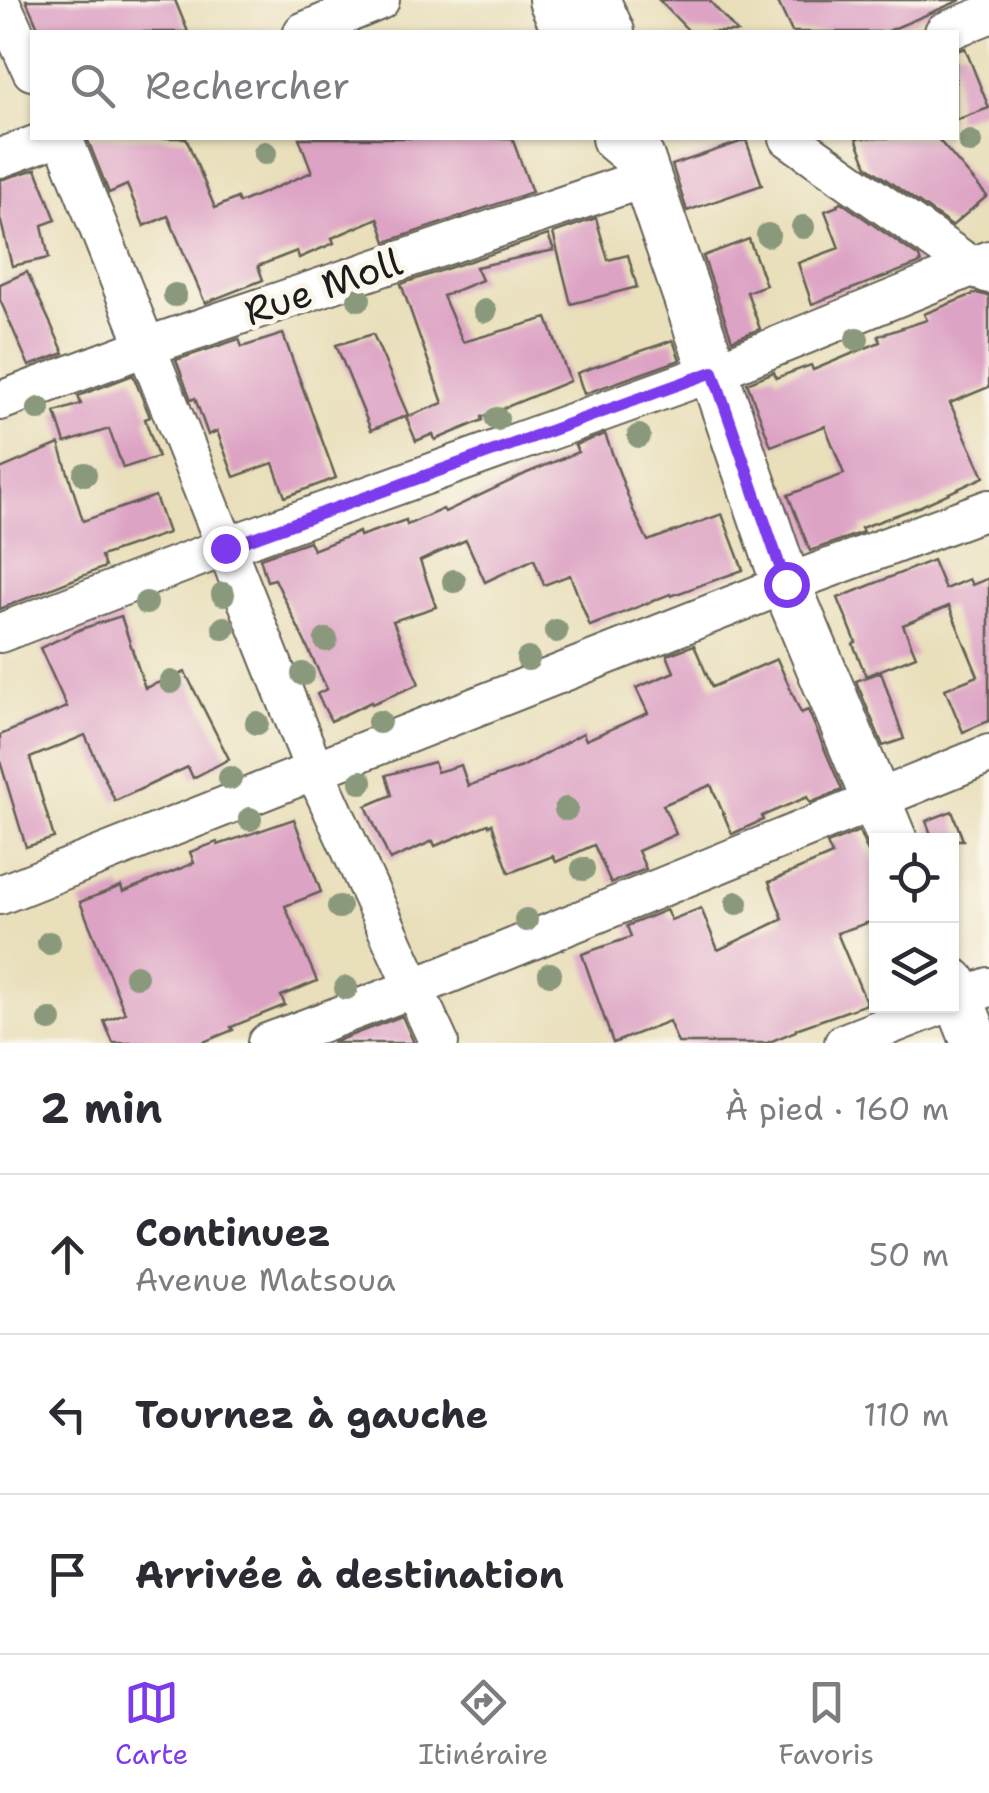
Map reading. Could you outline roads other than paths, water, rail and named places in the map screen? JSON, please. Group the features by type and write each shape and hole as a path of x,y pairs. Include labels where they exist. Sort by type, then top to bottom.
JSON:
{"street":[{"path":"308,30 380,0"},
{"path":"553,0 566,30"},
{"path":"595,0 609,30"},
{"path":"0,1 30,68"},
{"path":"949,30 989,14"},
{"path":"0,158 49,140"},
{"path":"64,140 316,771 440,1043"},
{"path":"792,140 983,267"},
{"path":"637,152 786,584 884,820"},
{"name":"Rue Moll","path":"0,401 637,152"},
{"path":"0,633 713,372 983,267"},
{"path":"0,894 786,584 989,509"},
{"path":"267,1043 884,820 989,754"},
{"path":"959,997 976,1043"},
{"path":"844,1043 914,1013"}]}
